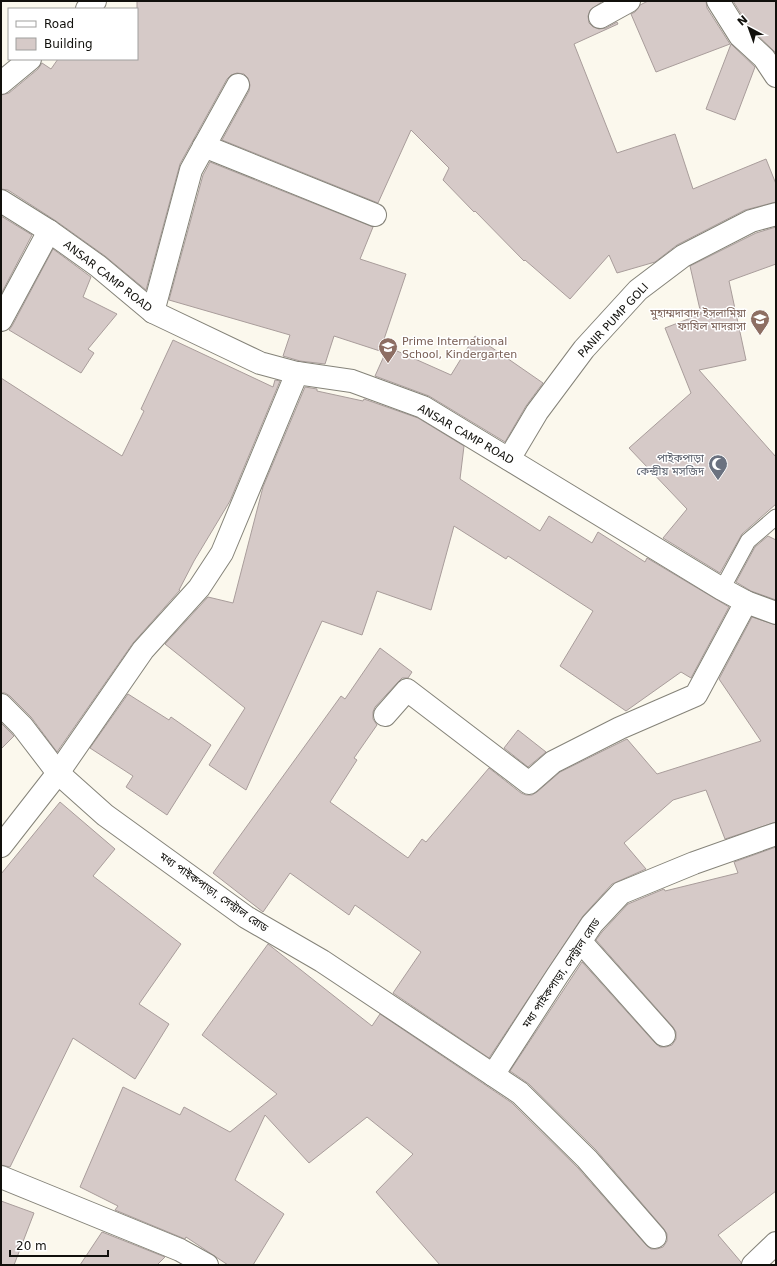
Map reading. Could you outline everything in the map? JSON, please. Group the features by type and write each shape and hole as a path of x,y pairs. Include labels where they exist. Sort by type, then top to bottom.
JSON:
{"street":[{"path":"88,8 96,1"},
{"path":"600,16 629,1"},
{"path":"718,1 740,36 764,58 776,76"},
{"path":"1,84 29,60"},
{"path":"153,312 191,170 238,85"},
{"path":"204,146 375,215"},
{"name":"ANSAR CAMP ROAD","path":"1,201 49,231 98,266 153,312 260,363 297,373 352,381 424,407 606,520 722,589 746,602 776,613"},
{"name":"PANIR PUMP GOLI","path":"508,459 537,412 584,349 638,290 683,256 751,221 776,214"},
{"path":"1,320 49,231"},
{"path":"1,846 58,773 143,650 199,588 222,553 297,373"},
{"path":"386,715 407,690 529,783 554,762 620,728 696,694 746,602"},
{"name":"মধ্য পাইকপাড়া, সেন্ট্রাল রোড","path":"1,705 22,726 58,773 105,815 246,917 322,961 520,1093 587,1159 655,1237"},
{"name":"মধ্য পাইকপাড়া, সেন্ট্রাল রোড","path":"493,1075 592,924 621,893 776,834"},
{"path":"581,942 664,1035"},
{"path":"1,1177 180,1250 207,1265"},
{"path":"753,1265 776,1243"}],"lane":[{"path":"722,589 748,542 776,517"}],"building":[{"path":"137,1 603,1 590,10 588,16 589,23 593,27 599,29 606,28 617,22 618,24 574,44 617,153 675,134 693,189 766,159 776,184 776,202 745,210 677,245 655,262 617,273 609,255 570,299 525,260 524,261 443,180 449,168 411,130 378,203 222,140 249,91 250,85 248,78 244,74 237,73 231,75 227,79 180,164 146,290 105,256 56,221 8,190 1,189 1,95 9,93 38,69 42,63 51,69 57,60 138,60"},
{"path":"648,1 706,1 707,8 730,44 656,72 631,14 635,12 640,5"},
{"path":"733,1 776,1 776,53 750,28"},
{"path":"731,44 755,67 735,120 706,109"},
{"path":"210,162 373,227 360,259 406,274 380,351 334,336 325,364 300,361 283,356 290,335 169,300 203,175"},
{"path":"1,216 32,235 1,294"},
{"path":"776,227 776,264 729,281 746,360 699,370 776,457 776,504 742,534 720,573 663,538 687,509 629,448 691,393 665,328 701,314 690,266 756,233"},
{"path":"53,249 91,277 83,297 117,314 88,349 94,353 81,373 9,330"},
{"path":"475,336 543,383 526,406 505,442 429,396 375,376 388,347 451,375"},
{"path":"173,340 273,387 275,380 280,381 230,501 194,561 180,590 133,643 57,752 31,717 10,696 5,693 1,693 1,378 122,456 144,411 141,409"},
{"path":"305,387 363,401 364,399 418,418 464,446 460,479 540,531 549,516 592,543 598,532 645,562 647,558 729,607 691,678 681,672 626,711 560,666 593,611 508,556 506,559 454,526 431,610 377,591 362,635 322,621 246,790 209,765 245,708 165,644 208,597 233,603 263,487"},
{"path":"768,536 776,540 776,600 751,591 736,582 755,547"},
{"path":"752,617 776,625 776,822 725,839 706,790 673,800 624,843 646,869 612,884 583,916 489,1058 393,993 421,952 355,905 349,915 290,873 263,912 213,873 341,696 345,699 380,648 412,672 408,678 402,678 375,707 373,719 377,725 354,758 357,760 330,802 408,858 422,839 426,842 489,768 521,793 532,795 560,772 627,739 657,774 761,741 719,679"},
{"path":"128,694 169,720 171,717 211,745 167,815 126,787 133,776 90,748"},
{"path":"1,723 14,736 1,749"},
{"path":"518,730 546,752 528,767 504,748"},
{"path":"60,802 115,849 93,876 181,944 139,1004 169,1024 135,1079 73,1038 10,1167 1,1165 1,874"},
{"path":"776,847 776,1191 718,1235 741,1262 741,1265 440,1265 376,1192 413,1154 367,1117 309,1163 265,1115 235,1180 284,1214 253,1265 228,1265 186,1237 185,1239 115,1210 118,1206 80,1187 123,1087 180,1115 184,1107 230,1132 277,1094 202,1035 268,944 372,1026 380,1014 512,1103 578,1168 646,1245 651,1249 663,1247 667,1241 667,1234 664,1229 596,1150 529,1084 510,1071 582,962 655,1043 660,1047 672,1045 676,1039 676,1032 673,1027 596,940 628,904 664,889 665,891 738,873 734,862"},
{"path":"1,1201 34,1213 14,1265 1,1265"},
{"path":"102,1232 165,1257 157,1265 80,1265"}],"place":[{"name":"মুহাম্মদাবাদ ইসলামিয়া ফাযিল মাদরাসা","path":"760,336"},
{"name":"Prime International School, Kindergarten","path":"388,364"},
{"name":"পাইকপাড়া কেন্দ্রীয় মসজিদ","path":"718,481"}]}
